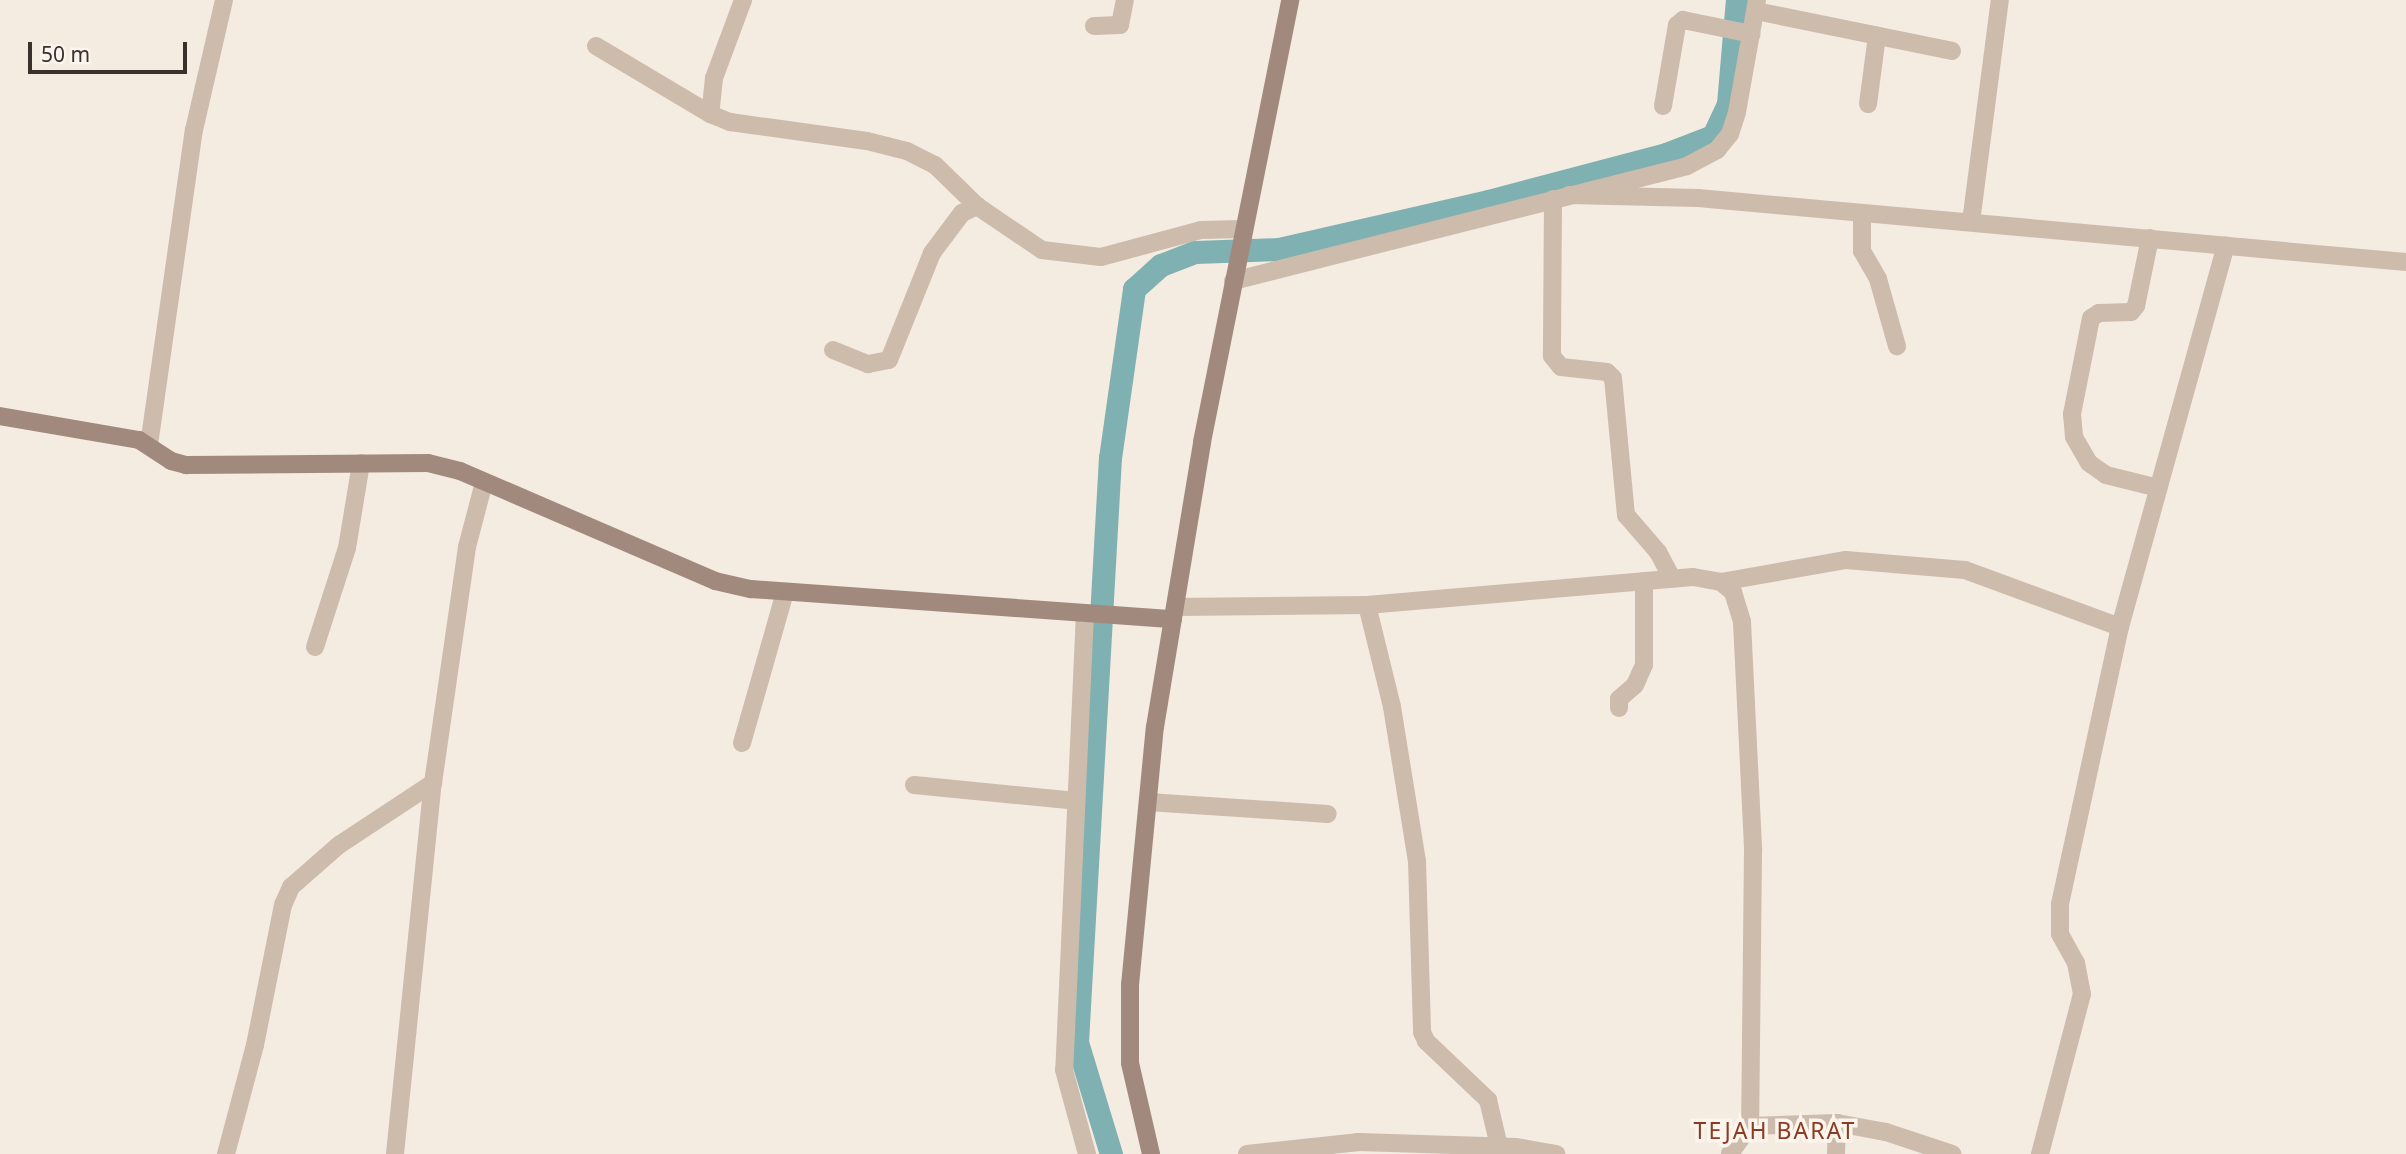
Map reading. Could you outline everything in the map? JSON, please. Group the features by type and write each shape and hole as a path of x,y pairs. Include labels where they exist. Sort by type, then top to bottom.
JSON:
{"main road":[{"path":"1151,1154 1130,1063 1130,985 1148,803 1174,613 1234,275 1290,0"},
{"path":"8,417 149,445 171,461 186,465 428,463 484,482 715,581 785,592 1117,615 1174,613"}],"street":[{"path":"149,445 194,130 224,0"},
{"path":"710,114 714,78 743,0"},
{"path":"1094,26 1120,25 1125,0"},
{"path":"1971,222 2000,0"},
{"path":"1234,275 1687,166 1717,150 1730,134 1748,33 1757,5 1877,36 1952,51"},
{"path":"1663,106 1677,25 1689,19 1748,33"},
{"path":"1868,104 1877,36"},
{"path":"596,46 710,114 730,122 867,141 907,151 935,165 977,206 1042,250 1075,257 1101,257 1200,230 1242,235"},
{"path":"1687,166 1698,198"},
{"path":"1561,197 1698,198 1862,216 1971,222 2406,262"},
{"path":"1561,197 1552,356 1561,367 1607,372 1613,378 1626,516 1658,552 1672,578"},
{"path":"833,351 868,364 889,360 932,253 962,213 977,206"},
{"path":"1862,216 1862,251 1878,279 1897,346"},
{"path":"2150,238 2136,306 2131,312 2099,313 2091,318 2072,414 2074,437 2089,463 2106,475 2158,488"},
{"path":"2040,1154 2082,994 2082,980 2060,934 2058,920 2120,627 2226,245"},
{"path":"315,647 347,548 361,463"},
{"path":"395,1154 433,783 467,547 484,482"},
{"path":"1721,582 1846,560 1965,570 2120,627"},
{"path":"1174,613 1367,605 1672,578 1708,577 1721,582 1733,592 1742,622 1753,852 1750,1126 1730,1154"},
{"path":"1619,708 1619,699 1635,685 1644,665 1644,581"},
{"path":"742,743 785,592"},
{"path":"1367,605 1392,707 1417,861 1422,1032 1426,1041 1488,1100 1510,1149"},
{"path":"1087,1154 1064,1070 1076,801 1091,613"},
{"path":"226,1154 255,1045 283,905 291,887 339,845 433,783"},
{"path":"914,785 1076,801"},
{"path":"1148,803 1328,814"},
{"path":"1750,1126 1837,1123 1886,1132 1952,1154"},
{"path":"1836,1154 1837,1123"},
{"path":"1247,1154 1342,1142 1510,1149 1556,1154"}],"waterway":[{"path":"1111,1154 1077,1042 1110,458 1134,289 1161,265 1195,252 1279,249 1488,201 1666,154 1713,136 1728,104 1737,0"}],"district":[{"name":"TEJAH BARAT","path":"1775,1130"}]}
